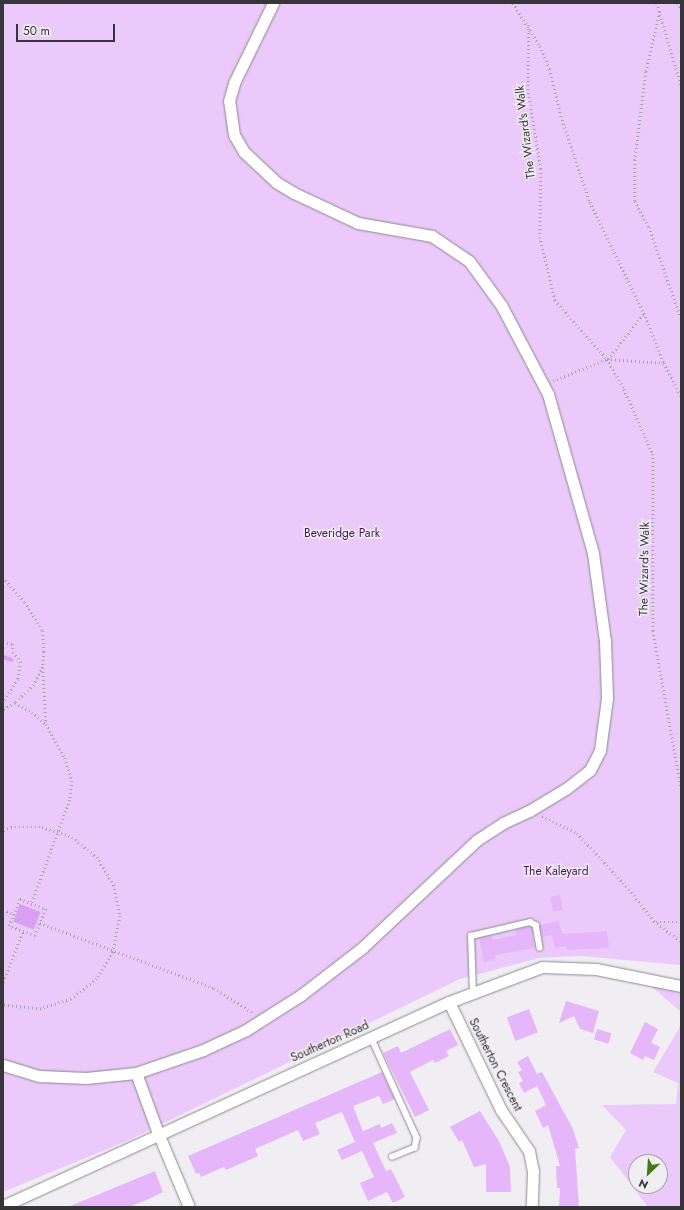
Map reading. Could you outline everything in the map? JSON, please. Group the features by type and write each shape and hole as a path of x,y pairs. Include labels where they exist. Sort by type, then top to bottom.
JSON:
{"street":[{"path":"3,1066 40,1076 86,1078 136,1073 203,1050 262,1019 301,995 363,947 477,840 503,823 529,811 567,788 590,770 600,750 607,698 605,641 593,553 543,385 501,305 469,262 432,236 358,223 294,193 276,182 244,152 234,135 229,101 234,83 272,3"},
{"name":"Southerton Road","path":"3,1206 158,1133 449,1002 542,967 596,969 681,986"},
{"name":"Southerton Crescent","path":"449,1002 501,1110 528,1151 533,1172 532,1207"},
{"path":"136,1073 158,1133 190,1207"}],"lane":[{"path":"473,993 471,936 530,922 536,925 540,948"},
{"path":"371,1037 417,1138 415,1148 393,1157"}],"path":[{"path":"513,3 529,25 550,69 561,116 590,202 644,313 664,363 681,396"},
{"path":"657,3 681,85"},
{"path":"677,3 681,8"},
{"path":"660,12 646,72 634,160 635,201 649,227 681,318"},
{"name":"The Wizard's Walk","path":"529,25 528,89 541,169 540,237 555,300 607,359 624,389 653,454 653,631 681,786"},
{"path":"607,359 644,313"},
{"path":"543,385 607,359 664,363"},
{"path":"3,577 25,602 43,631 46,724"},
{"path":"3,642 13,644 13,652 21,662 18,678 3,703"},
{"path":"3,710 15,703 34,685 43,667"},
{"path":"15,703 32,712 46,724 65,758 72,781 70,800 32,904"},
{"path":"529,811 577,833 629,889 654,922 681,940"},
{"path":"3,830 10,827 42,827 72,837 97,857 114,885 120,916 113,952 97,979 71,999 41,1008 9,1008 3,1005"},
{"path":"20,899 46,909 35,936 9,926 14,914 20,899"},
{"path":"3,910 14,914"},
{"path":"654,922 681,922"},
{"path":"40,923 113,952 214,988 262,1019"},
{"path":"3,982 23,931"}],"green space":[{"name":"Beveridge Park","path":"3,3 681,3 681,965 581,956 539,958 460,979 129,1140 3,1192"},
{"path":"650,985 681,992 681,1012"},
{"path":"681,1025 681,1207 648,1207 638,1194 668,1194 668,1154 628,1154 628,1181 610,1157 626,1130 602,1105 676,1104 678,1083 653,1072"}],"shaded area":[{"path":"20,904 41,912 34,930 13,922"}],"building":[{"path":"560,895 563,910 553,912 550,897"},
{"path":"559,921 562,934 607,931 609,948 567,950 566,946 555,948 552,935 542,937 540,925"},
{"path":"529,926 532,928 534,948 495,955 496,959 484,962 479,938 492,935 493,940 516,935 515,930"},
{"path":"566,1001 599,1011 593,1033 580,1029 574,1016 559,1023"},
{"path":"529,1009 538,1032 516,1041 507,1018"},
{"path":"645,1022 658,1029 651,1043 660,1047 654,1060 645,1056 643,1060 630,1053"},
{"path":"450,1029 458,1045 446,1051 449,1056 435,1063 433,1060 410,1072 429,1110 415,1117 383,1053 398,1046 401,1053"},
{"path":"597,1029 611,1033 608,1044 594,1040"},
{"path":"528,1056 537,1074 542,1072 573,1129 579,1148 575,1149 579,1207 559,1207 560,1188 557,1188 556,1166 560,1166 548,1125 543,1128 535,1111 546,1105 537,1086 524,1093 519,1083 523,1081 518,1072 522,1070 517,1062"},
{"path":"382,1072 395,1099 383,1104 379,1096 353,1106 363,1131 380,1124 381,1128 392,1123 397,1133 373,1143 386,1171 391,1169 405,1197 393,1203 387,1192 368,1201 360,1183 374,1177 362,1151 342,1160 337,1150 355,1142 342,1112 315,1123 320,1134 303,1141 298,1130 255,1149 258,1156 226,1170 224,1167 201,1177 199,1173 196,1174 188,1156"},
{"path":"480,1111 499,1141 510,1167 511,1192 486,1192 486,1164 474,1167 462,1140 459,1142 450,1127"},
{"path":"155,1171 163,1192 151,1198 129,1207 68,1207"}],"waterway":[{"path":"3,657 12,660"}],"park label":[{"name":"The Kaleyard","path":"556,872"}]}
